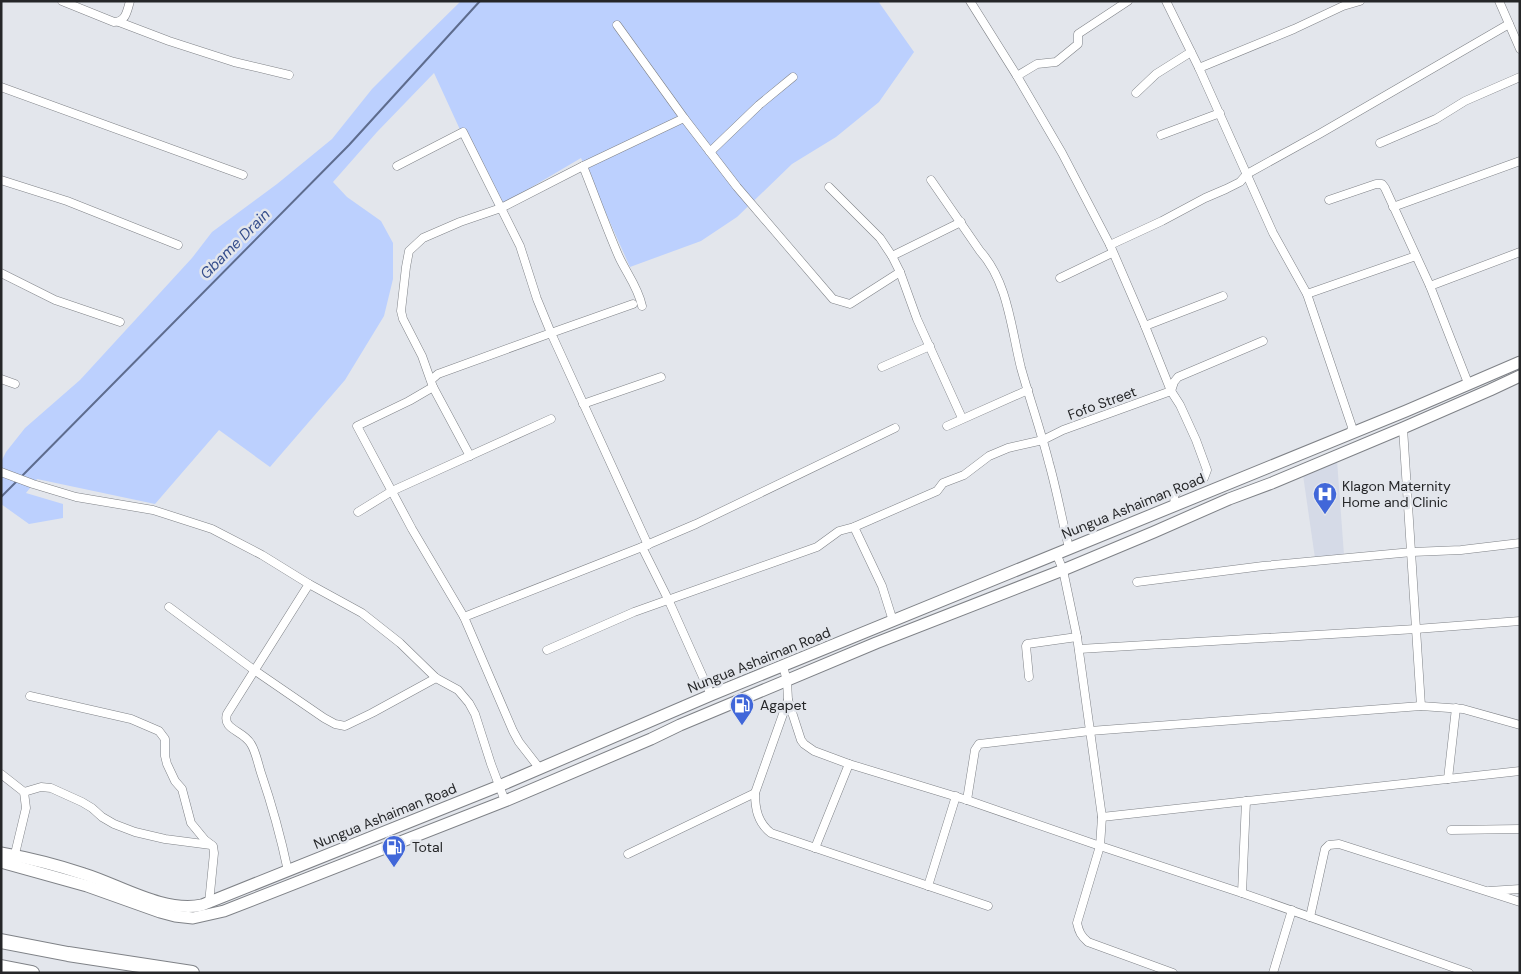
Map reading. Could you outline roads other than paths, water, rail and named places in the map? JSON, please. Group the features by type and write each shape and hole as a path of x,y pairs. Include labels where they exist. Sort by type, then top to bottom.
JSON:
{"highway":[{"path":"1,941 68,954 192,973"},
{"path":"1,967 32,973"}],"main road":[{"name":"Nungua Ashaiman Road","path":"9,861 84,873 137,894 176,906 190,908 209,902 499,786 711,695 1406,411 1520,362"},
{"name":"Nungua Ashaiman Road","path":"1,853 9,861 175,916 193,918 224,910 505,801 680,725 1272,483 1520,376"}],"street":[{"path":"62,1 169,41 234,62 288,75"},
{"path":"119,22 124,19 130,1"},
{"path":"970,1 1062,153 1111,249 1146,326 1171,391 1184,413 1196,440 1207,470 1204,478 1177,491 1174,496 1175,505"},
{"path":"1017,76 1036,64 1056,62 1078,44 1078,34 1128,1"},
{"path":"1166,1 1220,113 1273,233 1307,294 1352,428 1351,432"},
{"path":"1199,68 1294,30 1342,4 1360,1"},
{"path":"1500,1 1520,49"},
{"path":"1060,278 1205,198 1233,186 1240,182 1246,174 1509,24"},
{"path":"617,25 684,118 737,187 833,299 850,304 900,272"},
{"path":"1136,93 1156,74 1191,52"},
{"path":"710,152 759,105 793,78"},
{"path":"1380,143 1436,119 1466,101 1520,78"},
{"path":"1,87 244,175"},
{"path":"1161,135 1220,113"},
{"path":"470,456 432,383 401,311 409,251 423,238 460,222 501,208 684,118"},
{"path":"397,166 463,132 520,246 537,299 551,333 711,695"},
{"path":"1393,206 1520,161"},
{"path":"584,166 603,219 621,260 639,293 642,306"},
{"path":"1,180 67,201 178,245"},
{"path":"931,180 988,259 999,280 1043,440 1069,548"},
{"path":"1329,200 1376,184 1382,184 1430,286 1468,383"},
{"path":"829,187 880,238 892,256 900,272 916,319 962,418"},
{"path":"892,256 961,222"},
{"path":"1430,286 1520,252"},
{"path":"1307,294 1416,256"},
{"path":"1,273 55,300 120,322"},
{"path":"1146,326 1223,296"},
{"path":"540,769 513,731 464,617 357,426 409,401 432,383 438,374 633,304"},
{"path":"1171,391 1178,377 1189,374 1263,341"},
{"path":"882,367 930,346"},
{"path":"583,404 661,377"},
{"path":"1,379 15,384"},
{"path":"947,426 1028,390"},
{"name":"Fofo Street","path":"547,650 626,616 817,547 839,531 854,527 937,491 943,483 964,476 989,456 1008,448 1043,440 1063,430 1171,391"},
{"path":"358,512 392,491 551,419"},
{"path":"464,617 696,524 895,428"},
{"path":"1403,428 1421,706"},
{"path":"1,472 33,484 76,496 153,510 212,529 262,555 362,613 400,643 436,678 458,690 469,703 476,714 505,801"},
{"path":"854,527 882,586 893,621"},
{"path":"1137,582 1263,566 1412,552 1461,550 1520,543"},
{"path":"1056,554 1063,570 1077,637 1102,817 1100,846 1077,923 1078,930 1088,942 1173,973"},
{"path":"288,871 272,802 252,745 245,736 227,725 225,719 254,670 310,584"},
{"path":"169,607 254,670 335,724 345,726 436,678"},
{"path":"1079,649 1520,621"},
{"path":"1029,677 1027,644 1077,637"},
{"path":"783,666 787,681 788,700 801,740 814,751 849,764 956,796 1100,846 1242,892 1469,973"},
{"path":"30,696 131,719 159,731 165,739 167,764 182,789 191,823 212,846 214,853 209,902"},
{"path":"788,700 756,793 755,806 764,827 771,833 988,906"},
{"path":"967,800 975,750 979,744 1090,731 1421,706 1456,708 1520,725"},
{"path":"1448,778 1456,708"},
{"path":"815,848 849,764"},
{"path":"1102,817 1520,771"},
{"path":"1,774 24,792 26,808 9,861"},
{"path":"24,792 42,787 51,788 82,802 114,824 135,832 165,839 212,846"},
{"path":"628,854 756,793"},
{"path":"928,886 956,796"},
{"path":"1242,892 1246,801"},
{"path":"1451,830 1520,829"},
{"path":"1310,917 1325,849 1333,844 1339,844 1520,902"},
{"path":"1484,891 1520,889"},
{"path":"1273,973 1292,910"}],"waterway":[{"name":"Gbame Drain","path":"20,478 349,145 480,1"},
{"name":"Gbame Drain","path":"1,497 17,481"}],"place":[{"name":"Klagon Maternity Home and Clinic","path":"1325,515"},
{"name":"Agapet","path":"742,726"},
{"name":"Total","path":"394,868"}]}
